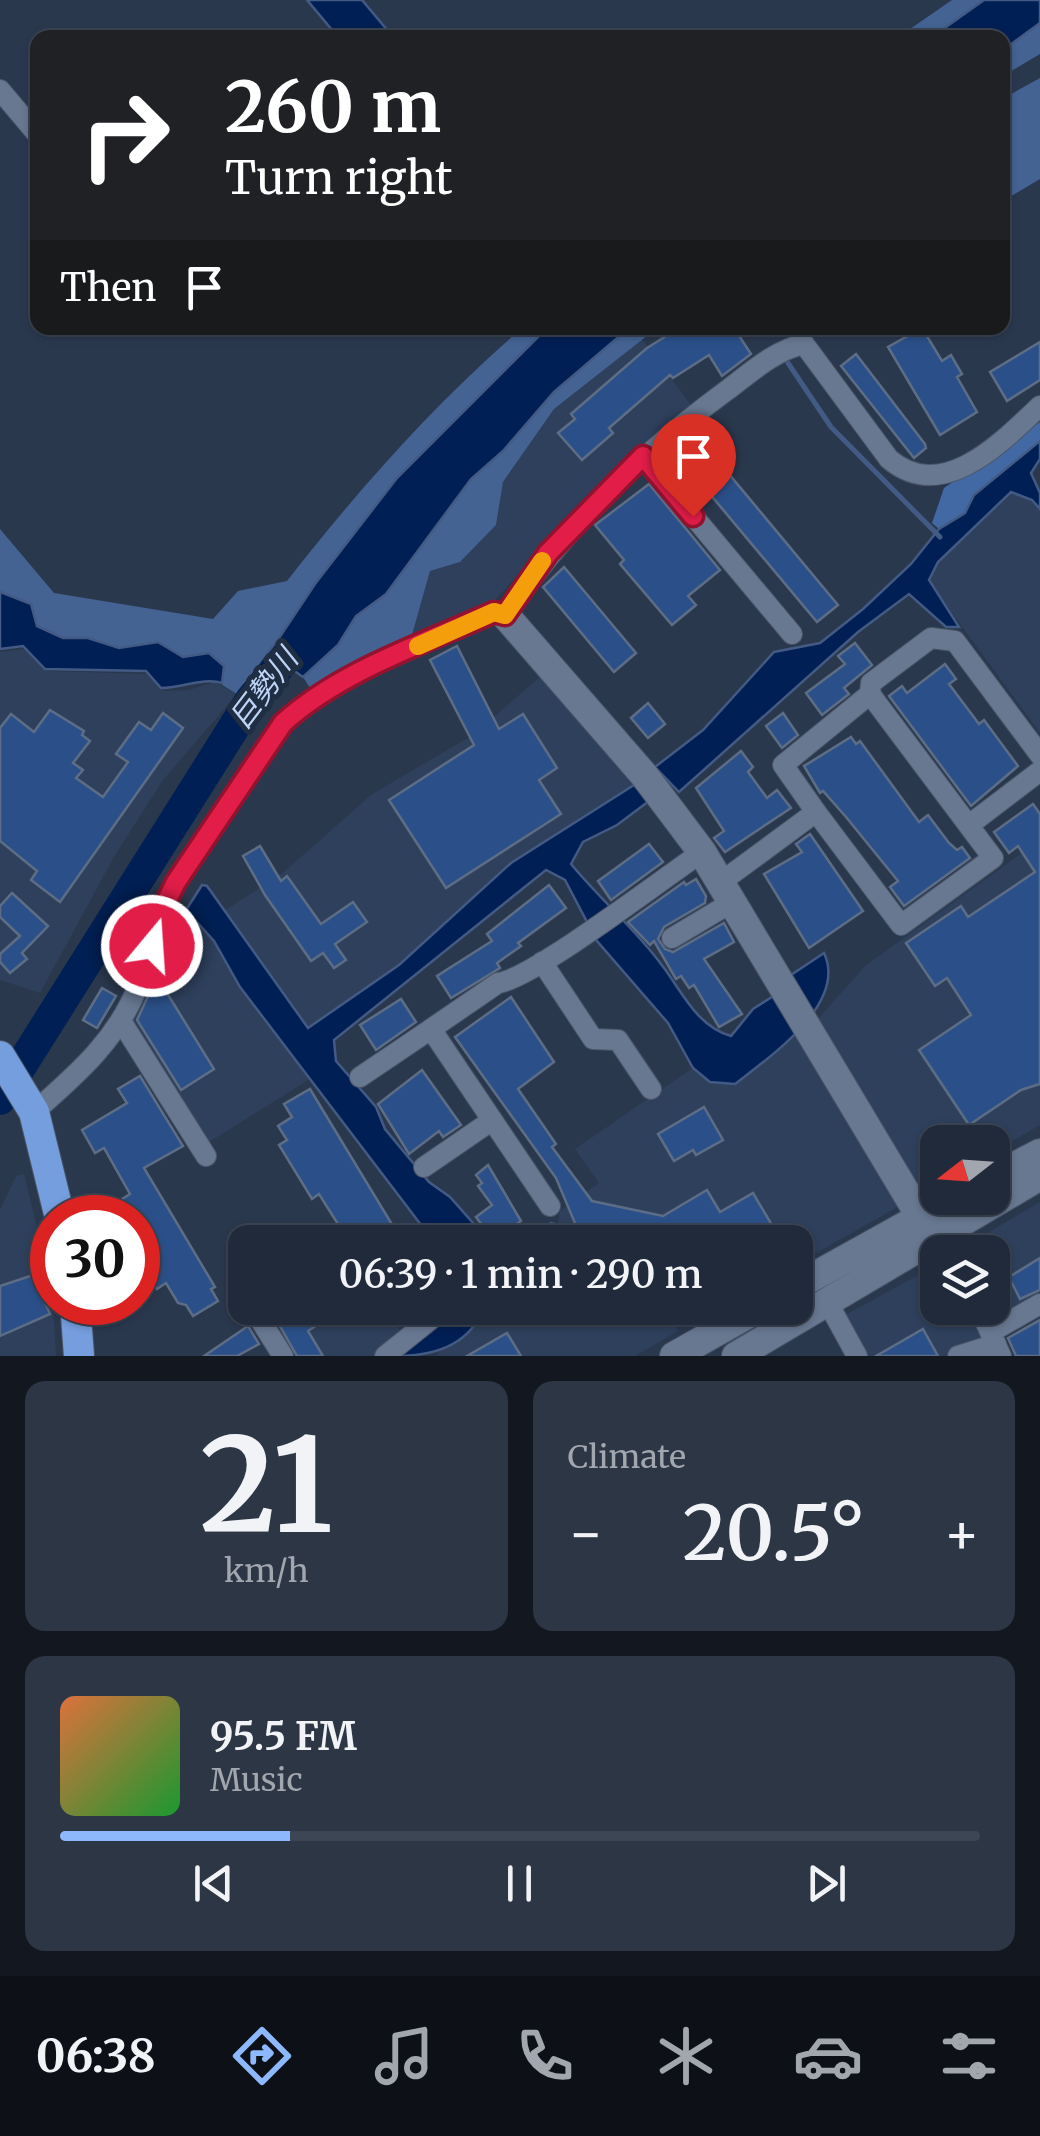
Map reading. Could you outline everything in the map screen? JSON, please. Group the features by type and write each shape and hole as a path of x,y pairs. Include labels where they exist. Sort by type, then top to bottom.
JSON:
{"highway":[{"path":"0,1056 31,1107 54,1195"},
{"path":"77,1325 79,1356"}],"street":[{"path":"0,90 30,126"},
{"path":"505,615 548,553 643,456 787,348 804,344 889,459 906,473 925,479 948,474 970,462 1040,406"},
{"path":"643,456 792,634"},
{"path":"31,1107 93,1060 121,1020 137,990 162,910 176,882 283,723 304,704 360,671 494,612 505,615 652,785 702,852 920,1212"},
{"path":"870,694 783,765 901,925 993,858 870,694 871,683 931,638 956,641 1040,755"},
{"path":"969,824 1040,771"},
{"path":"672,938 816,812"},
{"path":"360,1077 498,984 511,982 542,962 702,852"},
{"path":"542,962 593,1039 618,1040 651,1089"},
{"path":"121,1020 206,1156"},
{"path":"431,1029 550,1206"},
{"path":"424,1167 491,1120"},
{"path":"1010,1169 1040,1154"},
{"path":"962,1235 1040,1176"},
{"path":"813,1277 922,1215 938,1235"},
{"path":"736,1356 828,1303 920,1259"},
{"path":"828,1303 856,1356"},
{"path":"958,1356 996,1344 1040,1304"},
{"path":"263,1325 282,1356"},
{"path":"384,1356 423,1325"},
{"path":"674,1356 729,1325"}],"shaded area":[{"path":"307,0 362,0 387,30 332,30"},
{"path":"952,0 984,0 942,30 909,30"},
{"path":"984,0 1040,0 1040,23 1010,45 1010,30 942,30"},
{"path":"1040,23 1040,54 1010,72 1010,44"},
{"path":"1040,78 1040,179 1010,197 1010,95"},
{"path":"514,335 540,335 397,478 237,694 222,685 224,666 209,653 183,657 158,642 119,648 88,638 63,638 37,626 0,592 0,529 54,593 213,619 238,591 287,581 398,448"},
{"path":"540,335 621,335 554,392 503,451 471,479 386,594 356,616 338,645 303,677 269,653 315,584 397,478"},
{"path":"621,335 648,335 554,409 503,482 496,525 460,562 430,571 410,642 312,691 303,677 338,645 356,616 386,594 471,479 503,451 554,392"},
{"path":"642,339 691,405 580,506 495,600 410,642 430,571 460,562 496,525 503,482 554,409"},
{"path":"1040,422 1040,441 974,494 965,513 939,529 932,523 944,488"},
{"path":"1040,441 1040,459 1031,473 1040,493 1040,509 1032,500 1011,492 938,562 929,580 959,627 946,627 909,594 858,632 679,792 655,767 703,730 774,652 820,643 863,609 911,564 939,529 965,513 974,495"},
{"path":"1012,492 1032,500 1040,509 1040,733 928,580 937,562"},
{"path":"0,592 31,604 37,626 63,638 88,638 119,648 158,642 183,657 209,653 224,666 222,683 208,681 161,688 146,671 45,669 23,646 0,649"},
{"path":"24,649 47,671 147,674 163,691 189,690 214,682 237,694 163,780 115,855 40,993 0,980 0,652"},
{"path":"543,674 626,769 634,785 511,863 399,965 308,1029 224,911 284,872 371,795 476,733"},
{"path":"634,785 649,801 617,825 583,842 571,864 651,951 699,1016 731,1036 753,1009 778,993 788,977 824,953 828,972 825,991 801,1028 766,1060 735,1084 710,1082 693,1068 668,1023 597,941 565,880 546,870 334,1040 336,1061 376,1107 385,1129 429,1182 450,1197 475,1225 421,1225 240,987 214,941 186,910 202,885 207,886 308,1028 399,965 511,863"},
{"path":"1040,840 1040,1125 1010,1142 1010,1125 920,1125 920,1192 817,1020 865,966"},
{"path":"186,910 214,941 240,987 310,1079 209,1142 133,1023 153,976 171,916"},
{"path":"800,1032 901,1205 813,1255 813,1225 558,1223 560,1211 599,1183 575,1149 693,1068 710,1082"},
{"path":"24,1174 30,1199 30,1325 54,1325 56,1356 0,1356 0,1210 16,1176"},
{"path":"1040,1202 1040,1297 1010,1313 1010,1235 984,1235"},
{"path":"920,1274 920,1325 981,1325 989,1341 952,1356 862,1356 840,1318"},
{"path":"269,1325 396,1325 403,1335 376,1356 287,1356"},
{"path":"433,1325 474,1325 459,1340 436,1351 397,1356"},
{"path":"675,1325 678,1331 635,1356 435,1356 471,1327"}],"building":[{"path":"668,335 739,335 751,354 722,376 709,355 673,378 670,375 609,428 613,433 582,460 558,433 575,419 571,414 647,348"},
{"path":"909,335 926,335 942,361 951,355 962,374 957,377 977,412 940,435 888,347"},
{"path":"1040,342 1040,380 1007,401 990,372"},
{"path":"856,354 925,444 926,448 914,458 841,366"},
{"path":"699,438 838,605 817,622 678,456"},
{"path":"649,484 720,570 688,596 696,605 672,625 620,564 624,560 595,525"},
{"path":"564,567 636,653 614,672 543,587"},
{"path":"855,643 872,665 844,688 849,694 822,715 806,693 845,664 838,656"},
{"path":"457,646 499,729 523,714 557,768 539,780 561,814 446,888 389,800 474,745 430,660"},
{"path":"945,664 956,679 949,684 979,724 984,720 1018,766 971,806 889,696 902,686 907,693"},
{"path":"648,703 665,724 648,738 631,718"},
{"path":"50,710 84,731 82,735 90,741 73,763 83,770 76,778 103,797 128,762 116,754 139,722 151,730 163,713 183,728 60,902 31,880 37,871 0,841 0,728 11,714 34,732"},
{"path":"783,713 798,735 782,748 766,726"},
{"path":"851,737 856,744 860,741 919,822 928,815 949,843 957,850 962,847 970,858 904,906 890,887 898,881 823,791 820,793 804,766"},
{"path":"741,751 753,767 748,772 767,798 777,790 791,808 725,852 714,838 724,831 696,788"},
{"path":"1033,804 1040,814 1040,1084 1021,1090 969,1125 919,1050 971,1015 947,978 935,986 906,943 961,906 968,917 1035,872 1018,846 1009,853 994,832"},
{"path":"810,834 863,911 809,948 764,874 802,852 796,844"},
{"path":"649,844 663,862 611,900 598,881"},
{"path":"260,846 281,881 287,876 321,924 353,902 367,922 335,944 346,960 334,968 323,953 311,961 243,856"},
{"path":"696,879 706,896 705,903 664,927 658,939 673,952 724,923 734,942 704,959 742,1014 719,1027 694,985 689,988 681,976 676,979 654,941 650,945 628,922 684,882 686,885"},
{"path":"549,885 566,908 518,943 521,946 497,963 500,968 451,998 437,976 492,941 487,934"},
{"path":"12,893 48,926 22,953 27,959 10,973 0,962 0,954 20,936 0,917 0,906"},
{"path":"157,977 214,1069 181,1090 137,1020"},
{"path":"102,988 116,996 97,1028 83,1020"},
{"path":"511,997 554,1062 518,1089 556,1144 552,1147 592,1201 663,1216 707,1190 720,1212 753,1193 772,1225 576,1225 556,1178 455,1037"},
{"path":"401,999 416,1022 376,1050 360,1025"},
{"path":"422,1070 461,1125 443,1137 439,1131 409,1154 378,1104"},
{"path":"140,1076 183,1146 144,1168 215,1287 211,1289 218,1301 193,1316 186,1305 178,1303 166,1283 160,1287 160,1195 128,1195 104,1148 95,1153 82,1130 127,1103 118,1089"},
{"path":"310,1089 392,1225 339,1225 319,1194 312,1199 279,1145 287,1140 278,1126 292,1117 284,1104"},
{"path":"704,1107 723,1140 696,1155 693,1150 674,1161 658,1134"},
{"path":"488,1165 521,1221 515,1225 482,1225 476,1217 492,1205 478,1186 482,1183 476,1175"},
{"path":"1040,1258 1040,1290 1020,1299 1010,1276"},
{"path":"30,1276 30,1323 0,1336 0,1286"},
{"path":"1040,1320 1040,1356 1016,1356 1008,1338"},
{"path":"279,1325 317,1325 308,1331 323,1356 297,1356"},
{"path":"248,1326 259,1344 237,1356 204,1356"},
{"path":"923,1329 938,1356 876,1356"},
{"path":"507,1333 521,1356 467,1356"}],"waterway":[{"path":"788,363 831,427 940,537"},
{"name":"巨勢川","path":"0,1099 251,700 311,627"}],"slow traffic":[{"path":"418,646 494,612 505,615 542,561"}],"route":[{"path":"152,946 162,910 176,882 283,723 304,704 360,671 494,612 505,615 548,553 643,456 693,516"}]}
